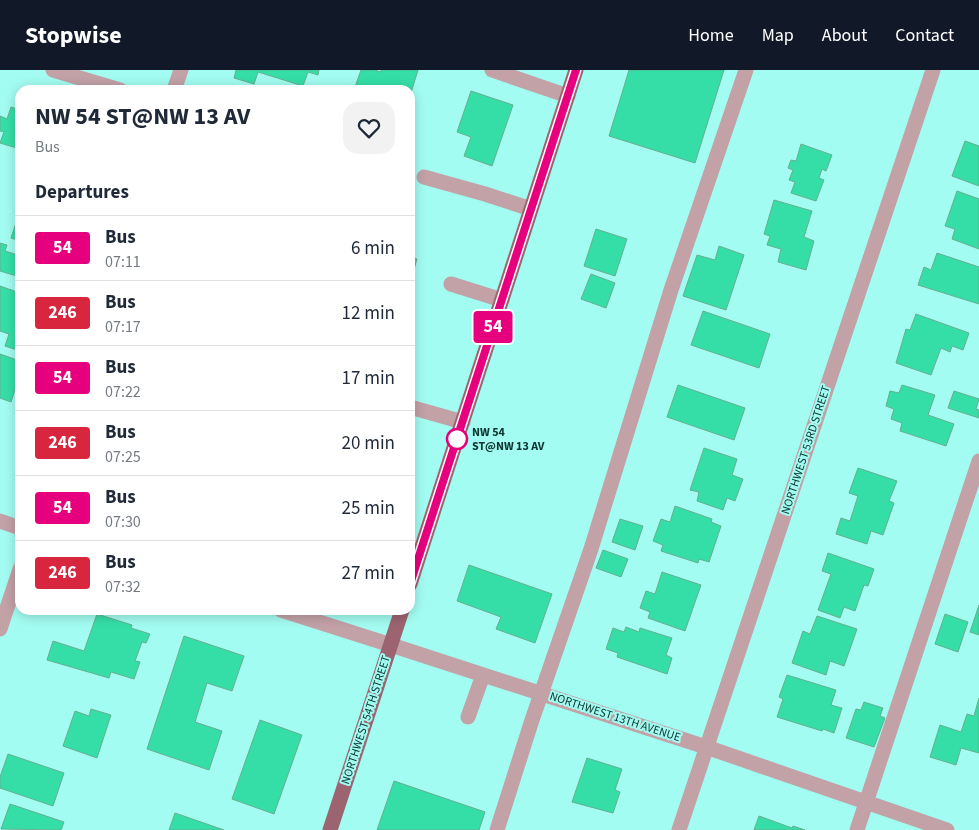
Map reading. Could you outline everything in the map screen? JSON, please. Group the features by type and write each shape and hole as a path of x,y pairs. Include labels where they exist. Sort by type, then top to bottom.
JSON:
{"main road":[{"path":"415,569 576,70"},
{"name":"NORTHWEST 54TH STREET","path":"330,830 400,615"}],"street":[{"path":"54,70 104,85"},
{"path":"176,85 181,70"},
{"path":"492,70 568,96"},
{"path":"497,830 532,720 591,549 671,290 746,70"},
{"name":"NORTHWEST 53RD STREET","path":"679,830 932,70"},
{"path":"424,177 485,194 531,210"},
{"path":"451,284 502,300"},
{"path":"415,408 463,422"},
{"path":"858,830 979,461"},
{"path":"0,521 15,526"},
{"path":"0,629 15,584"},
{"name":"NORTHWEST 13TH AVENUE","path":"297,615 706,747 947,830"},
{"path":"468,717 483,675"}],"building":[{"path":"236,70 319,70 318,75 308,72 303,85 258,72 254,84 234,78"},
{"path":"361,70 381,72 381,70 418,70 413,85 356,85"},
{"path":"629,70 724,70 695,163 609,136"},
{"path":"471,91 513,105 492,166 464,156 471,137 457,132"},
{"path":"11,107 15,108 15,148 0,143 4,132 0,131 0,116 7,119"},
{"path":"965,141 979,146 979,186 952,176"},
{"path":"801,144 832,155 826,171 822,169 819,178 824,180 816,201 791,193 795,182 789,180 793,170 788,168 791,160 796,161"},
{"path":"957,191 979,199 979,249 952,239 955,229 945,226"},
{"path":"774,200 812,211 804,237 814,241 806,270 778,262 781,249 767,245 770,236 764,234"},
{"path":"15,226 15,239 11,238"},
{"path":"596,229 627,239 615,276 584,266"},
{"path":"0,243 7,245 5,251 15,254 15,276 0,271"},
{"path":"719,246 744,255 726,310 683,296 697,255 715,260"},
{"path":"937,253 979,267 979,304 918,285 924,267 931,270"},
{"path":"591,274 615,283 606,308 581,299"},
{"path":"0,286 15,291 15,349 5,346 9,334 0,331"},
{"path":"703,311 770,334 759,368 691,345"},
{"path":"916,314 969,333 963,350 952,346 950,352 941,348 931,375 896,363 906,329 910,330"},
{"path":"0,354 15,359 15,390 11,402 0,398"},
{"path":"678,385 745,408 734,440 667,417"},
{"path":"902,385 935,395 928,415 954,424 946,446 900,431 902,423 891,419 894,409 886,406 890,391 899,393"},
{"path":"954,391 979,399 976,409 979,410 979,418 948,408"},
{"path":"704,448 737,459 732,475 743,479 735,501 727,498 723,510 697,501 699,492 690,490"},
{"path":"858,468 897,481 889,501 894,503 883,535 871,531 867,544 836,534 841,518 850,521 858,496 849,493"},
{"path":"675,506 712,519 711,522 721,526 709,562 699,559 698,563 661,551 663,545 653,541 661,519 670,522"},
{"path":"620,519 643,526 635,550 612,542"},
{"path":"603,550 628,559 621,577 596,568"},
{"path":"828,553 874,569 868,586 864,585 855,611 844,607 840,618 818,610 831,574 822,571"},
{"path":"469,565 552,594 535,643 496,629 501,617 457,601"},
{"path":"662,572 701,585 685,631 648,618 650,612 640,608 646,591 655,594"},
{"path":"979,605 979,635 970,632"},
{"path":"945,614 968,622 958,652 935,644"},
{"path":"97,615 132,625 131,628 150,634 146,643 142,642 135,661 140,662 134,679 111,672 109,678 47,660 53,641 84,651"},
{"path":"817,616 857,629 844,666 830,661 826,675 792,663 803,631 810,634"},
{"path":"626,627 639,632 640,628 672,638 666,655 672,658 667,674 617,657 618,653 606,649 613,628 624,632"},
{"path":"184,636 244,656 232,691 207,683 195,722 222,731 209,770 147,749"},
{"path":"787,675 836,690 831,705 842,708 834,733 777,717 783,699 779,697"},
{"path":"979,698 979,753 961,748 956,765 930,757 940,725 961,732 967,714 974,716"},
{"path":"864,702 883,708 880,716 885,718 874,747 846,738 856,709 861,710"},
{"path":"91,709 111,715 97,758 63,746 75,711 89,716"},
{"path":"260,720 302,735 274,814 232,799"},
{"path":"8,754 64,773 53,806 0,788 0,777"},
{"path":"587,758 622,769 615,790 620,792 613,813 572,802"},
{"path":"394,781 485,812 479,830 377,830"},
{"path":"10,804 64,822 61,830 1,829"},
{"path":"175,813 224,830 169,830"},
{"path":"759,816 792,828 793,826 805,830 754,830"}],"bus line":[{"name":"54","path":"415,569 576,70"}],"place":[{"name":"NW 54 ST@NW 13 AV","path":"457,439"}]}
